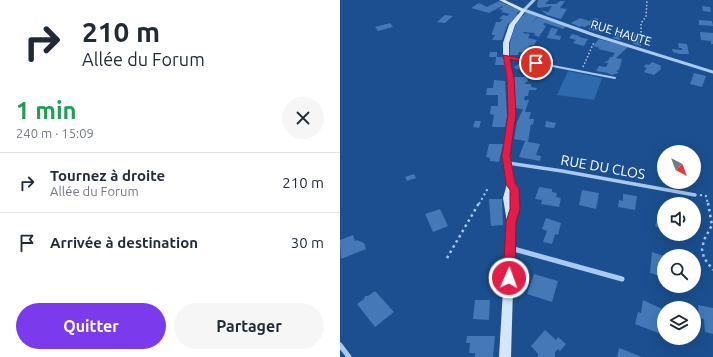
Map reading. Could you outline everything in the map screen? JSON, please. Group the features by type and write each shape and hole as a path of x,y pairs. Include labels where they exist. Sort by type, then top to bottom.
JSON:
{"street":[{"path":"501,0 524,10"},
{"path":"505,357 511,222 515,209 515,189 511,184 506,156 512,114 506,43 508,33 512,25 534,0"},
{"name":"RUE HAUTE","path":"524,10 599,36 713,72"},
{"name":"RUE DU CLOS","path":"508,163 695,195"},
{"path":"510,248 622,279"},
{"path":"340,345 349,357"}],"lane":[{"path":"506,57 615,78"}],"path":[{"path":"640,48 642,47 641,24 646,17 647,0"},
{"path":"581,72 591,45 599,36"},
{"path":"447,258 488,188"},
{"path":"695,195 703,194 706,196 712,219 712,226 702,242 702,250 706,261 713,270"}],"shaded area":[{"path":"568,71 602,78 594,100 557,95"}],"building":[{"path":"538,0 549,0 545,4 556,4 560,1 565,1 560,8 567,9 561,19 547,15 541,10 548,12 552,6 539,8 537,6"},
{"path":"499,1 521,11 516,13 518,14 510,24 508,23 502,40 492,40 495,35 492,35 492,33 496,22 500,22 503,19 499,19 503,15 507,16 510,14 501,12 503,11 499,9 503,7 502,6 489,13 471,8 479,3 487,7"},
{"path":"702,6 710,7 711,12 703,11"},
{"path":"526,12 538,16 531,24 538,17 567,26 563,29 545,23 543,24 546,26 539,37 534,35 535,33 524,32 523,33 530,34 528,38 537,40 534,45 530,45 527,53 519,52 518,55 510,55 510,43 513,32 517,22"},
{"path":"445,15 453,16 445,23 437,22"},
{"path":"580,18 589,21 595,18 599,19 592,26 588,25 585,27 580,27 571,23"},
{"path":"699,20 712,21 713,26 699,25"},
{"path":"390,23 393,27 378,31 375,27"},
{"path":"592,25 603,28 599,32 588,29"},
{"path":"551,28 558,29 555,35 561,36 560,40 547,38"},
{"path":"618,30 622,31 619,35 622,36 620,40 613,38"},
{"path":"700,32 713,33 713,44 711,44 711,41 701,40"},
{"path":"629,33 640,35 641,46 633,44 633,37 629,37"},
{"path":"572,34 588,39 584,46 573,43 576,40 569,38"},
{"path":"599,39 628,47 616,58 622,59 619,70 616,71 619,73 611,75 596,71 599,66 606,67 608,63 603,62 608,61 615,53 598,49 600,48 593,46"},
{"path":"678,43 687,44 689,54 673,52 672,49 682,50 682,48 679,48"},
{"path":"490,52 497,52 497,57 504,57 504,65 495,65 496,57 489,57"},
{"path":"652,62 662,66 660,67 661,69 654,75 644,72 647,68 644,67 646,64 649,65"},
{"path":"520,63 552,70 550,74 516,69 514,67"},
{"path":"694,73 706,76 702,87 690,84"},
{"path":"514,77 527,77 528,81 524,84 531,84 531,87 537,88 536,90 529,90 528,96 525,96 524,100 529,100 525,112 531,112 529,119 534,119 533,125 531,124 528,142 540,144 536,155 541,156 540,161 519,157 525,141 514,139 517,122 523,109 514,108"},
{"path":"494,80 505,81 507,116 505,127 492,127 494,115 490,114 491,106 498,106 498,95 486,95 487,88 493,88"},
{"path":"475,121 481,121 479,128 473,127"},
{"path":"546,121 556,123 554,128 545,127"},
{"path":"489,144 503,144 499,162 490,161 490,158 486,157"},
{"path":"414,174 416,178 407,181 405,177"},
{"path":"539,187 552,189 552,192 557,193 556,197 561,198 559,207 541,204 542,200 535,199"},
{"path":"582,190 599,193 596,209 579,205"},
{"path":"623,194 637,196 635,210 618,207 619,200 623,201"},
{"path":"489,199 502,199 503,225 491,226"},
{"path":"440,209 448,226 433,232 425,214"},
{"path":"546,218 561,223 558,235 555,234 552,244 543,242 547,231 542,229"},
{"path":"353,235 355,241 357,240 364,243 366,249 341,259 340,240"},
{"path":"652,252 657,254 657,275 650,273"},
{"path":"534,274 558,281 552,302 527,294"},
{"path":"375,291 394,312 375,327 357,304 364,299 365,296 368,296"},
{"path":"475,300 490,300 489,320 473,319"},
{"path":"643,300 657,307 657,333 635,324 638,312 641,313"},
{"path":"701,306 713,308 713,334 705,332 704,319 701,318"},
{"path":"545,330 556,340 558,337 566,344 560,351 558,349 555,352 555,357 538,357 538,354 531,346"},
{"path":"467,336 495,336 493,357 475,357 475,353 469,353 470,343 466,343"},
{"path":"619,348 622,349 642,357 617,357"}],"route":[{"path":"509,278 511,222 515,209 515,189 511,184 506,156 512,114 512,94 506,57 536,63"}]}
